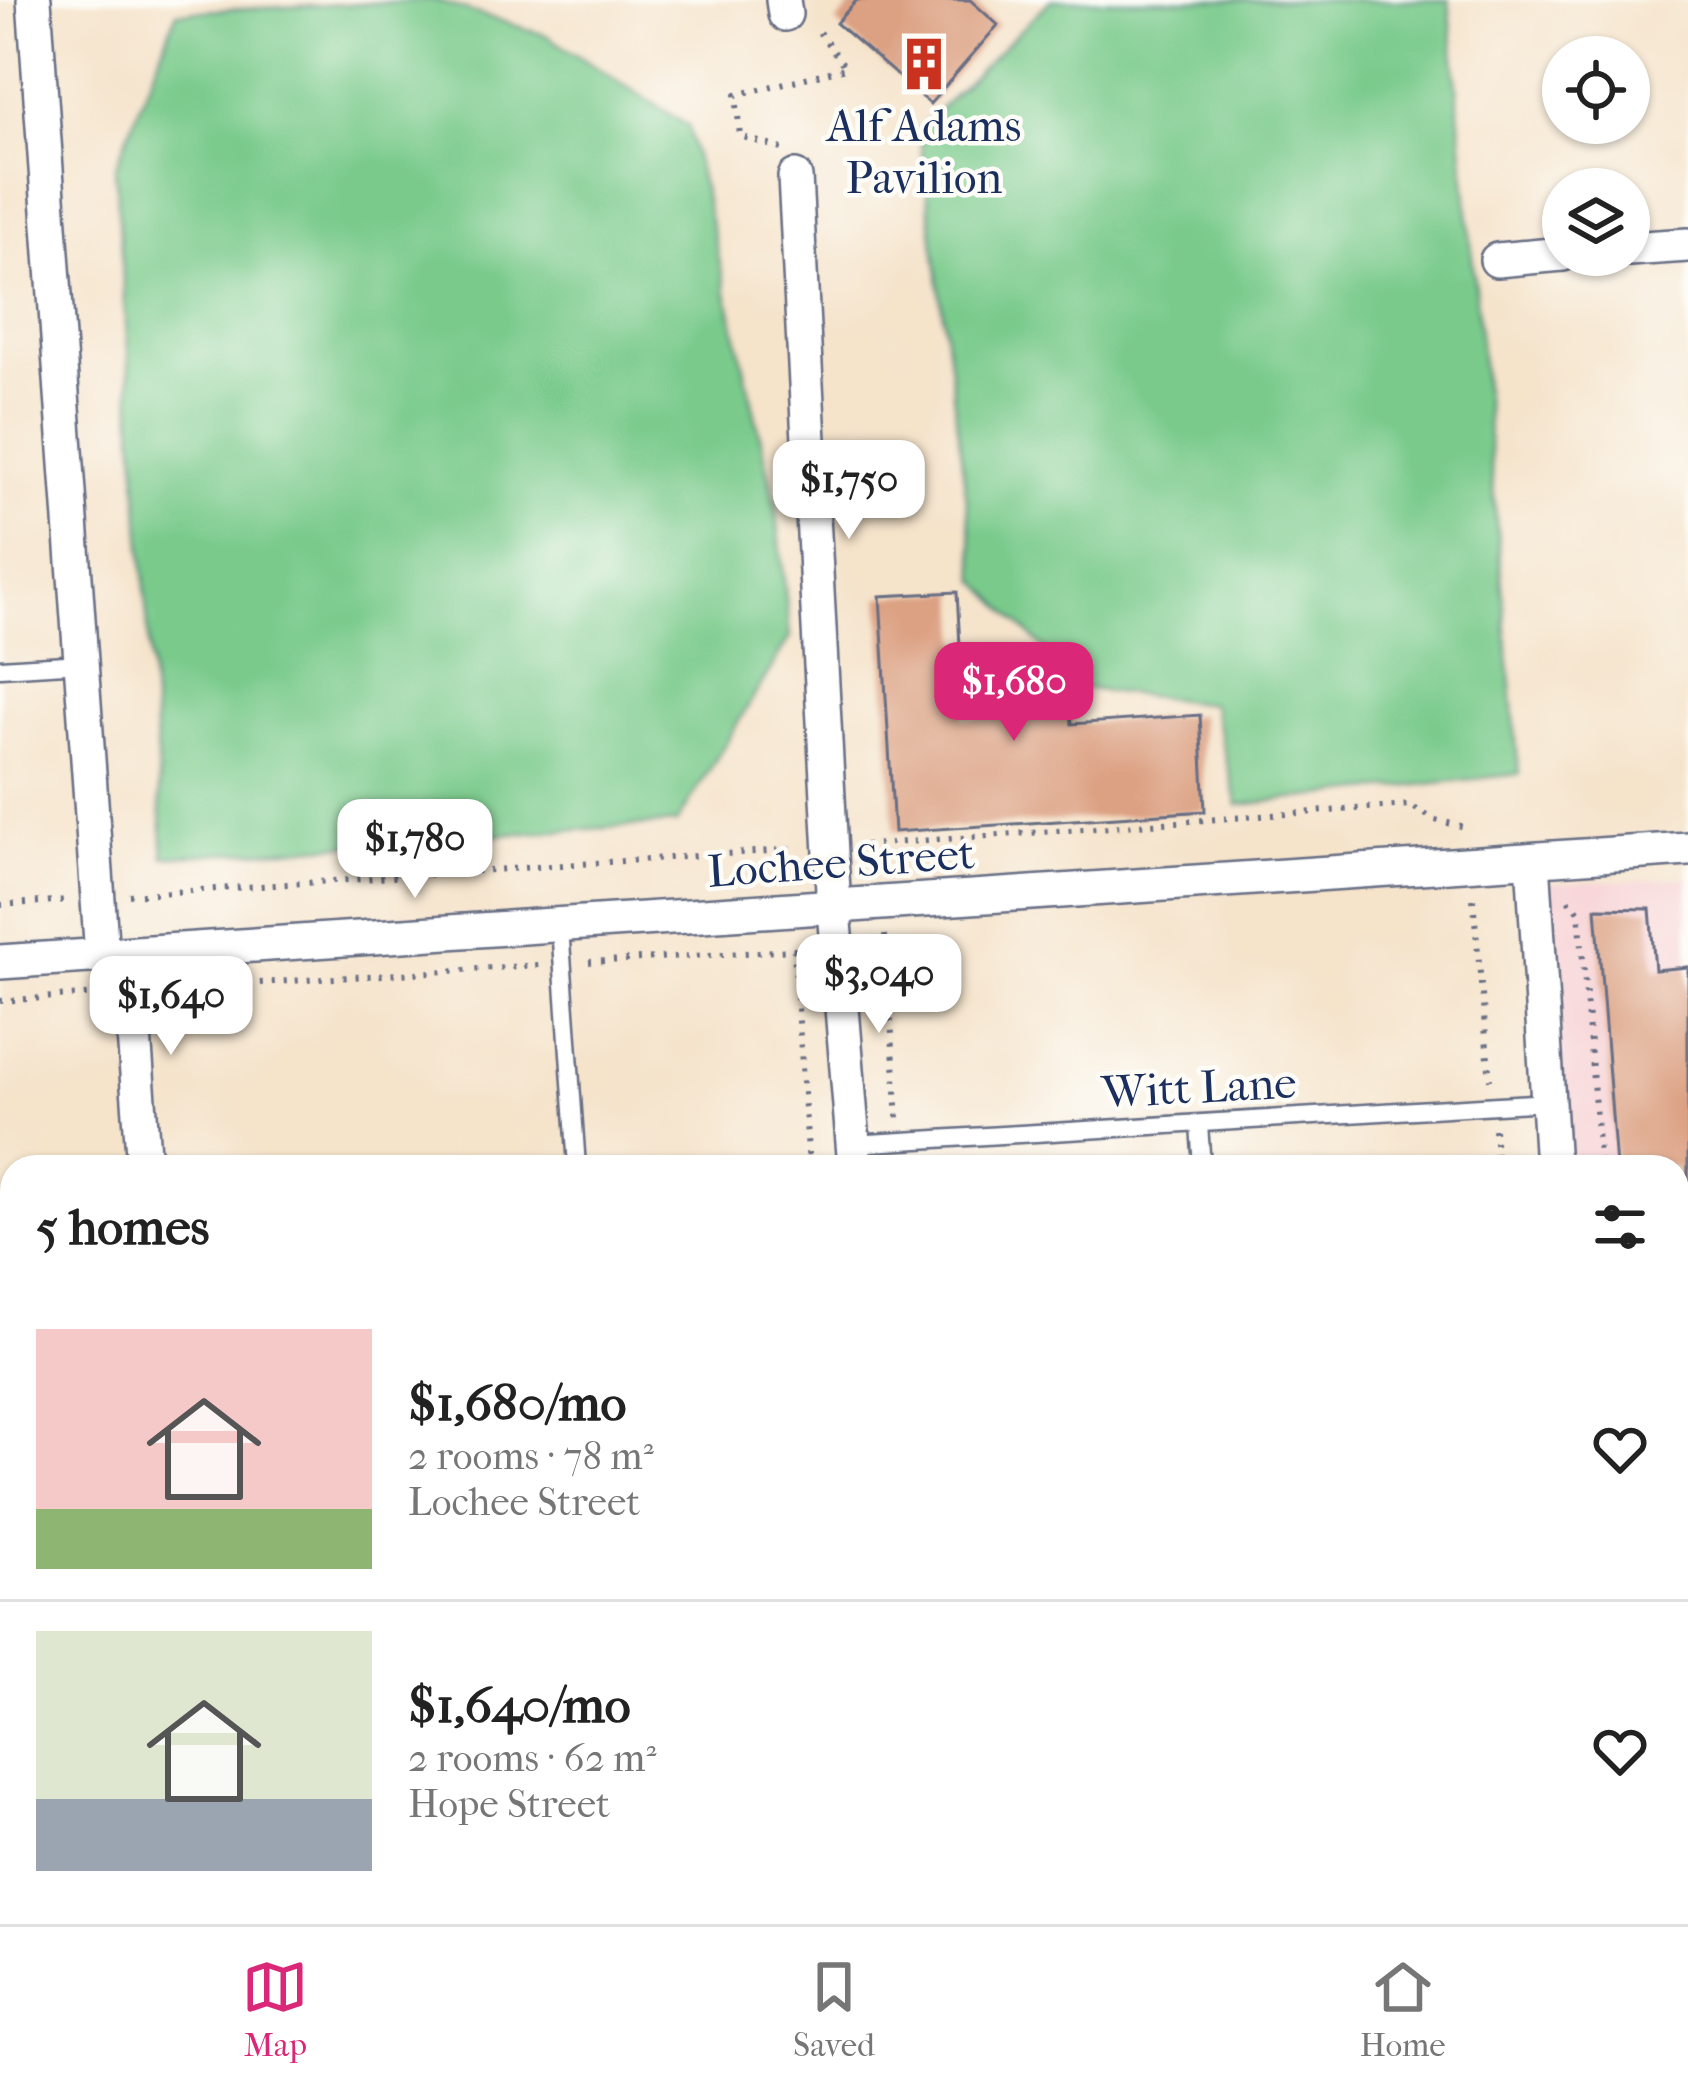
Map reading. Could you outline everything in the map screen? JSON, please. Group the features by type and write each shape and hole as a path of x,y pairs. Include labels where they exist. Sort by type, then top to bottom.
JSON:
{"street":[{"path":"34,0 82,663 115,955 131,992 143,1155"},
{"path":"795,178 835,910 854,1155"},
{"path":"1650,247 1688,244"},
{"path":"1497,260 1542,256"},
{"name":"Lochee Street","path":"0,962 835,910 1688,849"},
{"path":"1533,860 1551,1155"}],"lane":[{"path":"0,668 82,663"},
{"path":"560,927 577,1155"},
{"name":"Witt Lane","path":"854,1155 900,1141 1548,1102"},
{"path":"1199,1125 1201,1155"}],"path":[{"path":"784,7 820,30 846,68 736,94 740,136 781,148 795,178"},
{"path":"1556,886 1579,910 1599,1155"},
{"path":"1452,900 1476,898 1496,1155"},
{"path":"900,1141 884,935 907,934"},
{"path":"0,1001 794,950 808,1155"}],"shaded area":[{"path":"1688,878 1688,1155 1557,1155 1539,883"}],"green space":[{"path":"434,0 546,35 688,126 776,504 790,637 677,823 164,857 115,168 177,12"},
{"path":"1051,0 1449,0 1519,774 1238,805 1212,704 1082,688 977,580 919,129"}],"building":[{"name":"Alf Adams Pavilion","path":"857,0 970,0 998,25 930,104 836,23"},
{"path":"957,592 964,718 1071,713 1072,724 1200,715 1205,811 894,832 880,596"},
{"path":"1596,908 1650,909 1655,970 1688,967 1688,1155 1615,1155"}],"place":[{"name":"Alf Adams Pavilion","path":"924,64"}]}
